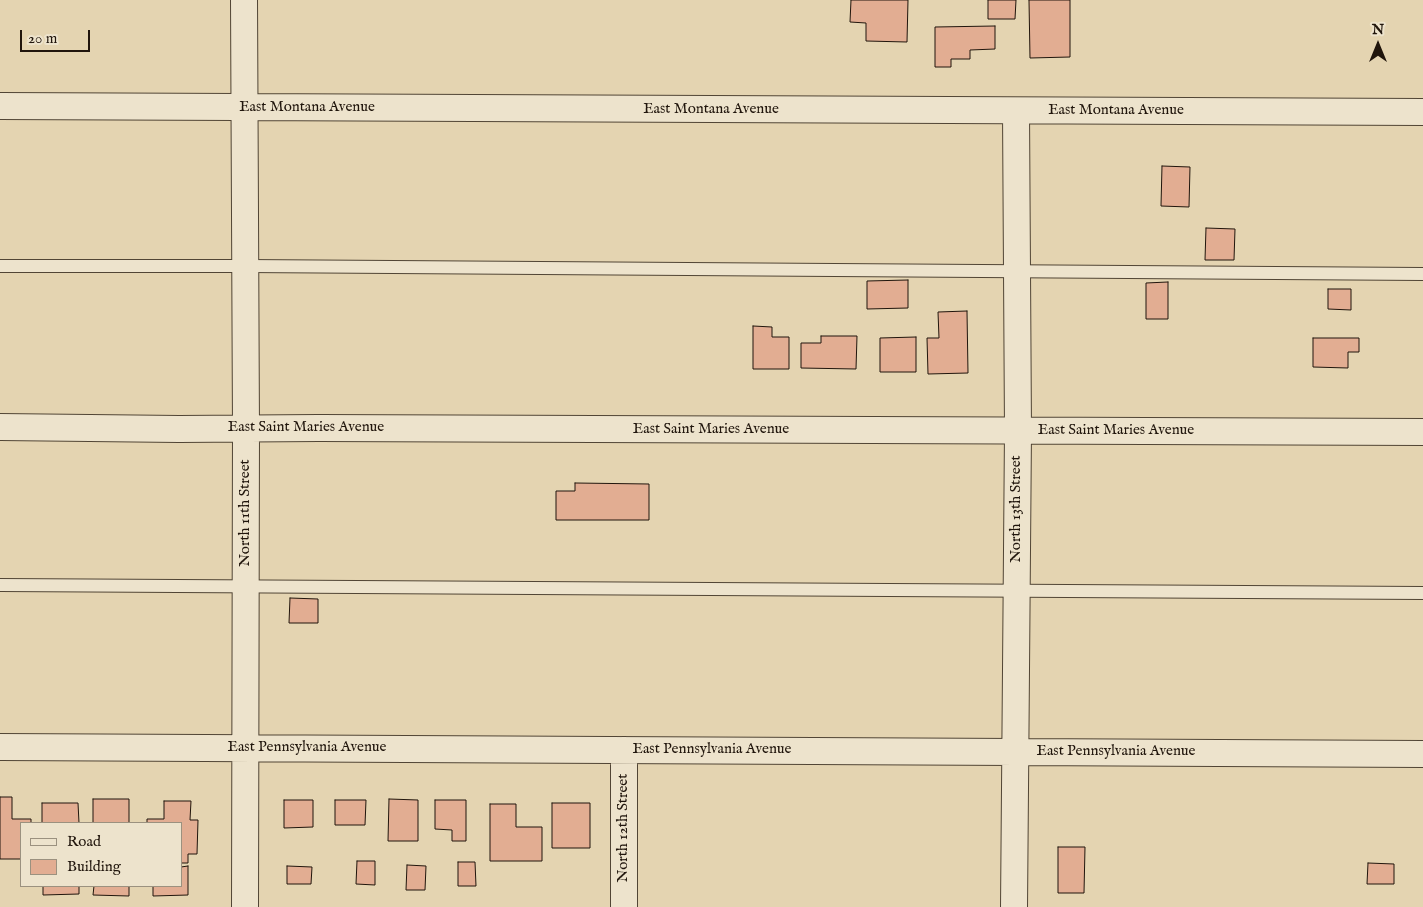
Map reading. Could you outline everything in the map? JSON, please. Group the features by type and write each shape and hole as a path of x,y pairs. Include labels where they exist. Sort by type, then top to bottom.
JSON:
{"street":[{"name":"North 11th Street","path":"244,0 246,266 245,907"},
{"name":"East Montana Avenue","path":"0,106 1423,112"},
{"name":"North 13th Street","path":"1014,907 1018,431 1016,111"},
{"name":"East Saint Maries Avenue","path":"0,427 1423,432"},
{"name":"East Pennsylvania Avenue","path":"0,746 1423,754"},
{"name":"North 12th Street","path":"624,750 624,907"}],"lane":[{"path":"0,266 1423,274"},
{"path":"0,585 1423,592"}],"building":[{"path":"851,0 908,0 907,42 866,41 866,23 850,22"},
{"path":"988,0 1016,0 1015,19 988,19"},
{"path":"1029,0 1070,0 1070,57 1030,58"},
{"path":"995,26 995,49 970,50 970,59 951,59 951,67 935,67 935,27"},
{"path":"1162,166 1190,167 1189,207 1161,206"},
{"path":"1206,228 1235,229 1234,260 1205,260"},
{"path":"908,280 908,308 867,309 867,281"},
{"path":"1168,282 1168,319 1146,319 1146,283"},
{"path":"1328,289 1351,289 1351,310 1328,309"},
{"path":"967,311 968,373 928,374 927,338 939,338 938,312"},
{"path":"753,326 772,327 772,337 789,337 789,369 753,369"},
{"path":"821,336 857,336 856,369 801,368 801,343 821,343"},
{"path":"916,337 916,372 880,372 880,338"},
{"path":"1313,338 1359,338 1359,352 1348,352 1348,368 1313,367"},
{"path":"575,483 649,484 649,520 556,520 556,491 575,491"},
{"path":"290,598 318,599 318,623 289,623"},
{"path":"0,797 12,797 12,819 31,819 31,822 20,822 20,859 0,859"},
{"path":"93,799 129,799 129,822 93,822"},
{"path":"389,799 418,800 418,841 388,841"},
{"path":"284,800 313,800 313,827 284,828"},
{"path":"335,800 366,800 365,825 335,825"},
{"path":"435,800 466,800 466,841 452,841 452,830 435,829"},
{"path":"164,801 191,801 190,820 198,820 197,854 188,854 188,863 182,863 182,822 147,822 147,819 164,819"},
{"path":"42,803 78,803 79,822 42,822"},
{"path":"552,803 590,803 590,848 552,848"},
{"path":"490,804 516,804 516,827 542,827 542,861 490,861"},
{"path":"1058,847 1085,847 1084,893 1058,893"},
{"path":"357,861 375,861 375,885 356,884"},
{"path":"458,862 475,862 476,886 458,886"},
{"path":"1368,863 1394,864 1394,884 1367,884"},
{"path":"407,865 426,866 425,890 406,890"},
{"path":"188,866 188,895 153,896 153,887 182,887 182,867"},
{"path":"287,866 312,867 311,884 287,884"},
{"path":"43,887 79,887 79,894 43,895"},
{"path":"94,887 129,887 129,896 93,895"}]}
